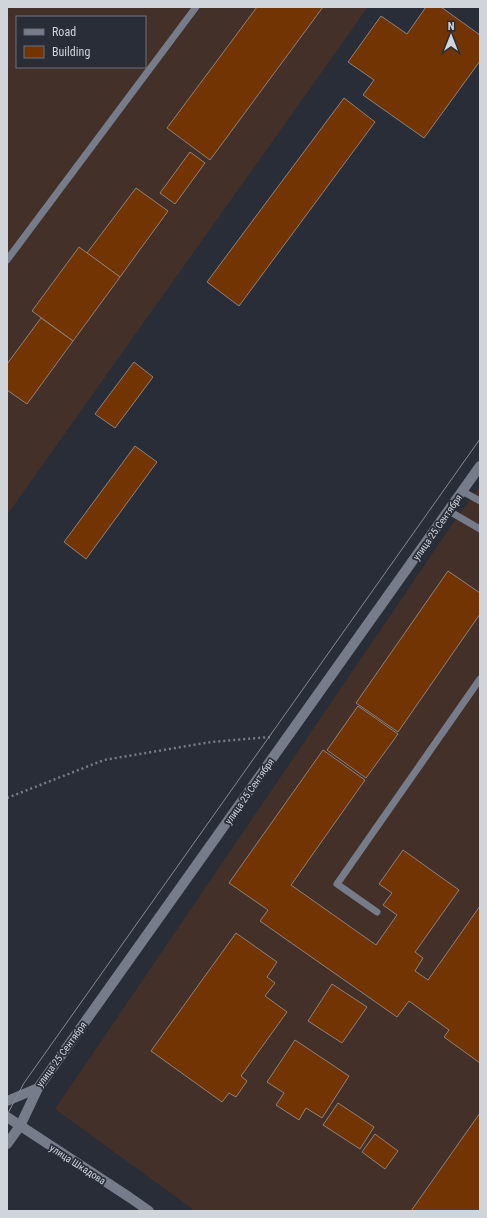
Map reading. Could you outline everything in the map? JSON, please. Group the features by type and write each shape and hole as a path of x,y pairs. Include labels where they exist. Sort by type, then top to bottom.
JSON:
{"street":[{"name":"улица 25 Сентября","path":"7,1101 38,1088 480,466"},
{"path":"7,1144 20,1126 38,1088"},
{"name":"улица Шкадова","path":"7,1118 149,1211"}],"lane":[{"path":"7,260 196,7"},
{"path":"462,492 480,501"},
{"path":"449,511 480,529"},
{"path":"377,912 337,884 480,679"}],"path":[{"path":"7,798 104,760 211,742 289,736"}],"shaded area":[{"path":"7,7 368,7 7,515"},
{"path":"480,486 480,1211 195,1211 55,1109 451,526"}],"building":[{"path":"257,7 323,7 210,160 167,128"},
{"path":"426,7 441,7 480,35 480,61 424,138 363,95 374,80 348,62 381,16 407,34"},
{"path":"344,98 375,122 239,306 207,282"},
{"path":"190,152 205,163 175,204 160,193"},
{"path":"136,188 168,211 120,277 87,253"},
{"path":"79,247 120,277 73,341 32,311"},
{"path":"41,318 73,341 27,404 7,390 7,364"},
{"path":"134,362 153,377 115,428 95,414"},
{"path":"135,446 157,462 86,559 64,542"},
{"path":"448,571 480,593 480,614 398,732 356,703"},
{"path":"358,706 398,734 366,778 327,750"},
{"path":"323,750 365,780 291,885 376,945 397,915 383,905 392,893 379,884 403,850 459,890 415,952 423,958 415,971 428,980 480,906 480,1063 444,1037 449,1030 409,1001 397,1017 260,921 268,910 229,883"},
{"path":"236,933 277,962 267,977 275,983 265,996 287,1012 241,1076 247,1081 236,1097 229,1093 222,1102 151,1051"},
{"path":"332,984 367,1007 342,1043 308,1021"},
{"path":"295,1040 349,1076 322,1118 306,1108 299,1120 276,1105 284,1093 267,1082"},
{"path":"338,1103 374,1127 360,1149 323,1125"},
{"path":"480,1113 480,1211 411,1211"},
{"path":"375,1134 398,1151 385,1169 362,1152"}],"tram line":[{"path":"7,1115 24,1083 480,439"}]}
